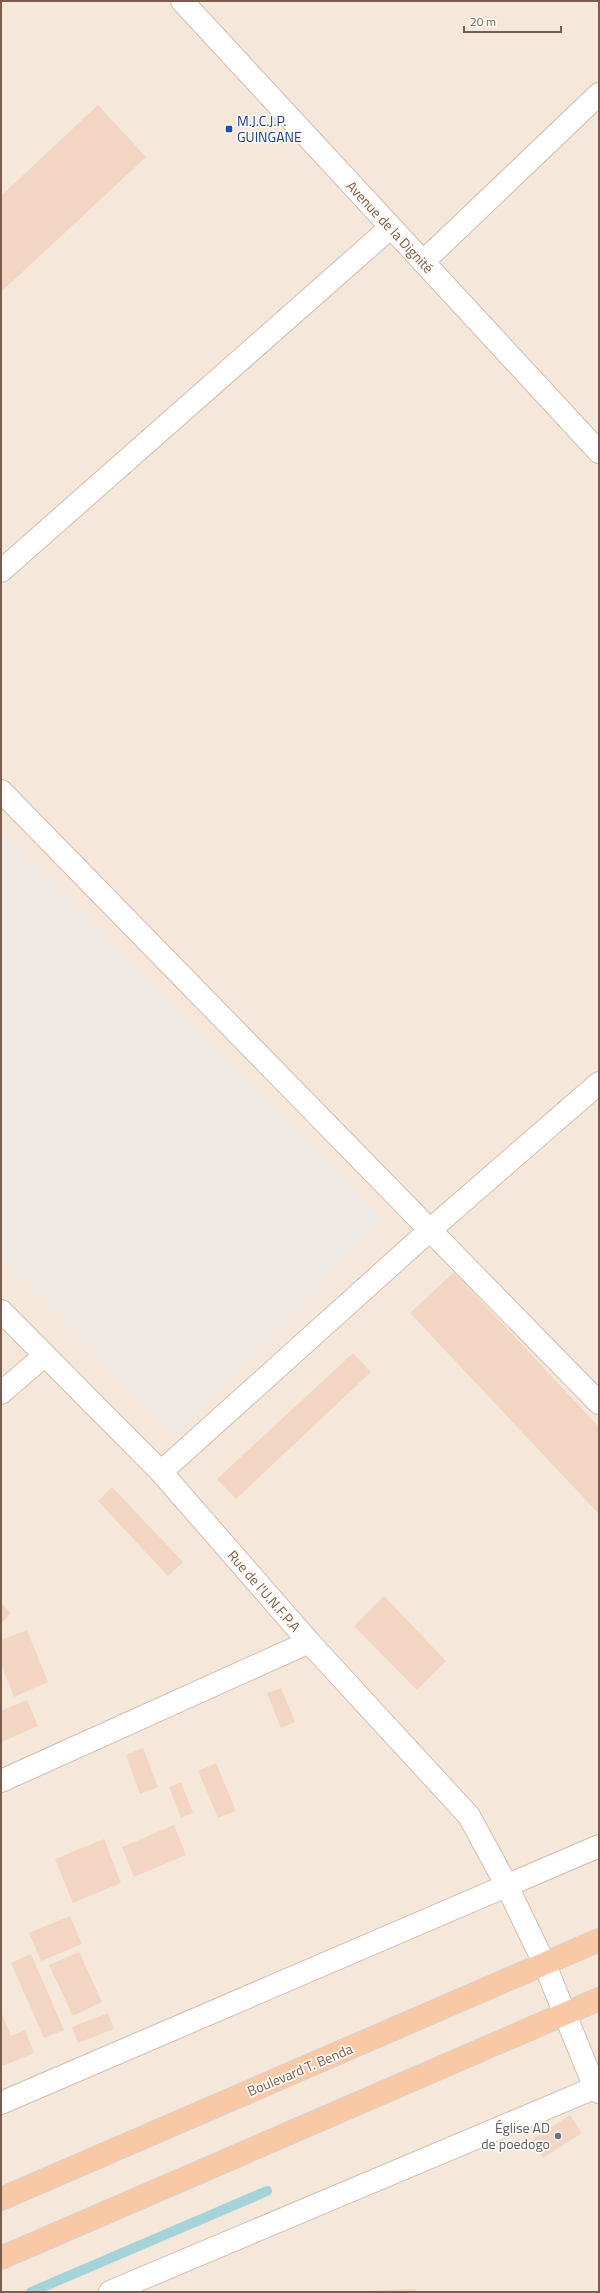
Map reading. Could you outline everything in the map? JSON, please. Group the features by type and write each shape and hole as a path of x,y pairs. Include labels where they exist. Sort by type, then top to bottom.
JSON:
{"highway":[{"name":"Boulevard T. Benda","path":"1,2199 599,1940"},
{"path":"1,2258 599,1999"}],"street":[{"name":"Avenue de la Dignité","path":"182,1 390,228 599,452"},
{"path":"423,262 599,94"},
{"path":"1,571 390,228"},
{"path":"1,791 599,1403"},
{"path":"161,1472 430,1230 599,1082"},
{"name":"Rue de l'U.N.F.P.A","path":"1,1311 44,1356 161,1472 309,1642 469,1816 507,1886 545,1964 598,2089"},
{"path":"1,1393 44,1356"},
{"path":"1,1781 309,1642"},
{"path":"1,2103 599,1846"},
{"path":"122,2290 598,2089"}],"shaded area":[{"path":"1,1 599,1 599,2292 1,2292"},
{"path":"1,831 384,1221 175,1434 1,1257"}],"building":[{"path":"98,105 146,157 1,292 1,196"},
{"path":"454,1272 599,1427 599,1514 410,1313"},
{"path":"353,1353 371,1372 236,1499 217,1479"},
{"path":"112,1487 183,1562 168,1576 98,1501"},
{"path":"384,1596 446,1661 417,1690 354,1626"},
{"path":"1,1603 11,1613 1,1624"},
{"path":"27,1630 48,1682 14,1697 1,1664 1,1640"},
{"path":"281,1688 295,1722 281,1728 267,1693"},
{"path":"27,1700 38,1726 1,1742 1,1711"},
{"path":"143,1748 158,1787 140,1794 126,1755"},
{"path":"216,1763 236,1811 218,1818 198,1771"},
{"path":"181,1782 193,1813 181,1818 169,1787"},
{"path":"174,1825 186,1855 134,1877 122,1847"},
{"path":"104,1839 121,1883 73,1903 55,1859"},
{"path":"70,1916 82,1944 41,1961 29,1933"},
{"path":"79,1952 102,2002 73,2016 49,1965"},
{"path":"31,1954 64,2030 44,2038 11,1963"},
{"path":"1,2012 11,2036 25,2030 34,2053 3,2066 1,2060"},
{"path":"108,2013 114,2029 78,2043 72,2027"},
{"path":"570,2115 582,2133 543,2158 531,2140"},
{"path":"416,2289 416,2292 364,2292 364,2291"}],"waterway":[{"path":"31,2292 267,2191"}],"place":[{"name":"M.J.C.J.P. GUINGANE","path":"229,129"},
{"name":"Église AD de poedogo","path":"558,2136"}]}
